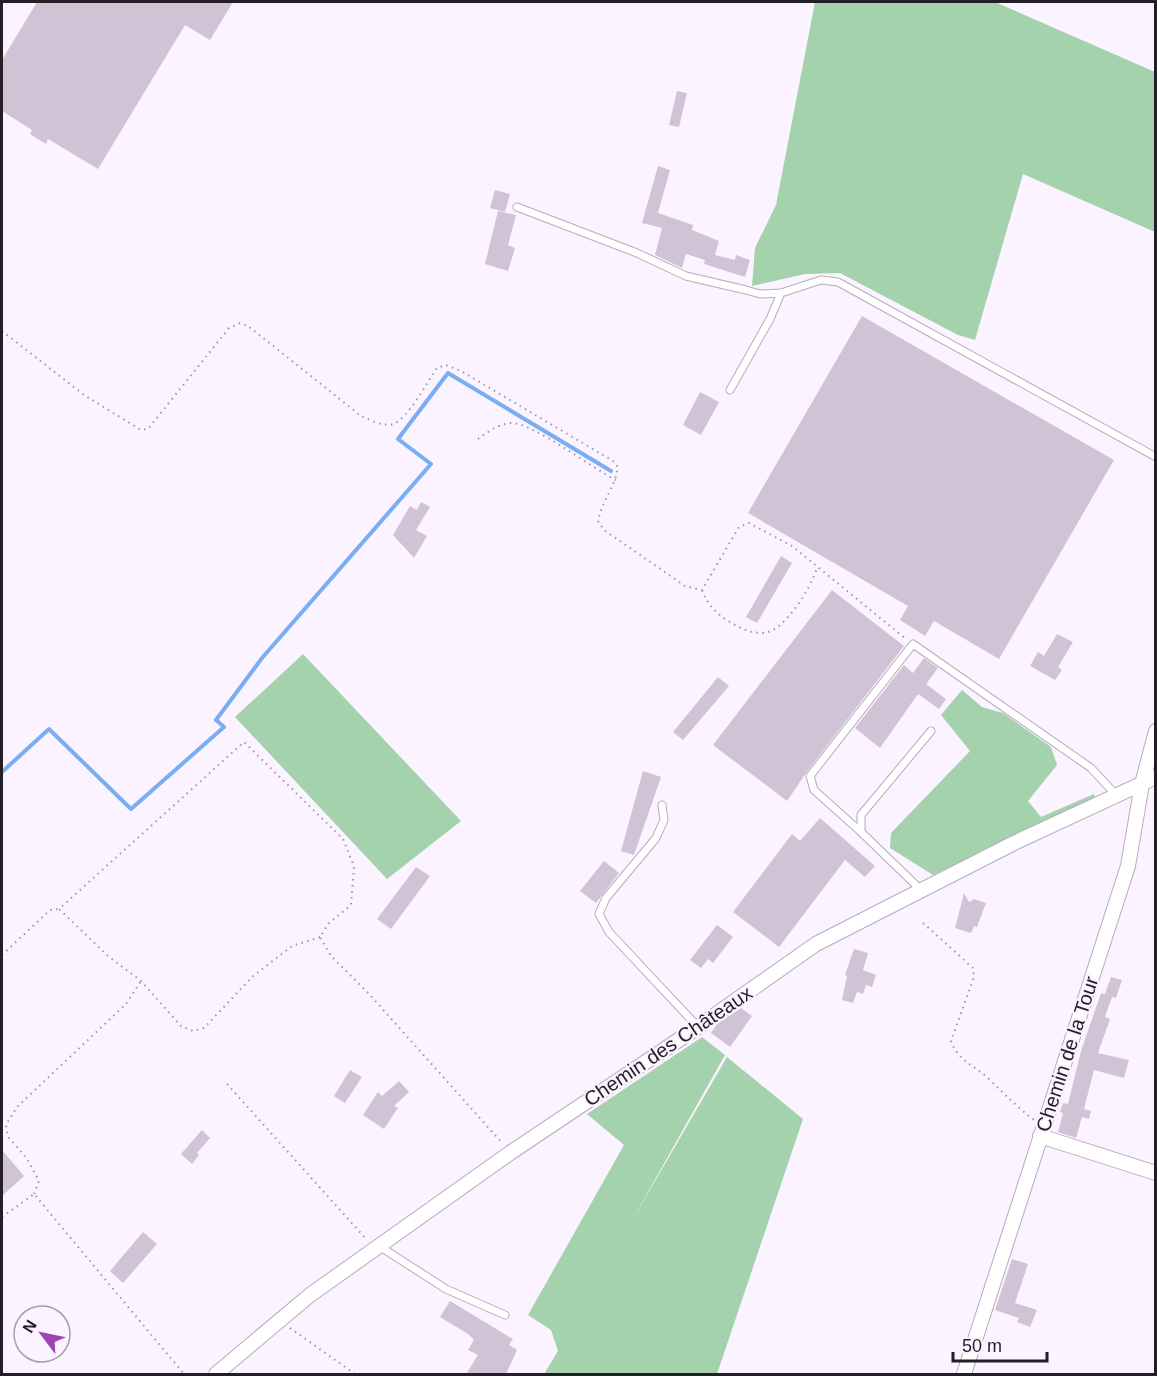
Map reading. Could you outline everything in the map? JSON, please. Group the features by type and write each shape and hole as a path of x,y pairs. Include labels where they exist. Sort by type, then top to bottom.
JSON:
{"street":[{"name":"Chemin de la Tour","path":"964,1374 1128,866 1142,784 1155,731"},
{"name":"Chemin des Châteaux","path":"216,1374 281,1320 377,1248 510,1153 698,1027 816,944 1014,843 1155,777"},
{"path":"1041,1131 1155,1173"}],"lane":[{"path":"517,207 637,253 686,276 760,294 781,293 821,280 838,282 1155,457"},
{"path":"730,390 770,319 781,293"},
{"path":"921,890 814,790 810,776 913,644 1091,768 1117,796"},
{"path":"861,832 861,815 931,731"},
{"path":"662,805 664,820 656,838 606,897 599,914 609,932 698,1027"},
{"path":"377,1248 446,1289 505,1315"}],"path":[{"path":"2,331 84,395 141,430 148,429 229,328 240,322 361,416 377,423 392,424 403,417 437,368 446,365 613,461 618,467 616,480 600,509 598,521 604,530 685,586 702,590"},
{"path":"478,439 498,426 513,423 530,429 616,480"},
{"path":"702,590 740,527 749,523 792,546 913,644"},
{"path":"702,590 707,602 717,614 745,631 765,633 779,626 801,600 812,584 818,568"},
{"path":"2,955 50,910 59,909 244,742 344,839 354,866 351,905 328,923 320,937 292,946 252,977 204,1028 193,1031 181,1026 141,981 108,956 59,909"},
{"path":"923,923 973,968 974,977 951,1041 954,1050 960,1058 986,1076 1041,1131"},
{"path":"320,937 331,956 370,995 497,1134 510,1153"},
{"path":"2,1217 34,1194 39,1181 26,1157 8,1137 6,1125 17,1107 126,1004 141,981"},
{"path":"227,1084 290,1157 377,1248"},
{"path":"34,1194 184,1374"},
{"path":"281,1320 298,1335 355,1374"}],"green space":[{"path":"815,2 995,2 1155,72 1155,232 1023,174 975,340 958,335 840,273 805,274 752,286 755,248 776,205"},
{"path":"303,654 461,821 387,879 235,717"},
{"path":"962,690 982,707 1003,713 1051,747 1057,765 1028,801 1041,817 1094,794 1095,798 933,875 890,848 891,833 970,751 941,715"},
{"path":"702,1037 725,1055 630,1224 727,1057 803,1119 717,1374 544,1374 558,1351 551,1330 528,1315 624,1145 587,1114"}],"building":[{"path":"37,2 233,2 210,40 185,25 98,169 48,139 46,144 30,134 32,130 2,111 2,60"},
{"path":"677,91 687,93 679,127 669,125"},
{"path":"658,166 670,170 658,213 693,225 692,230 719,241 715,255 735,260 736,255 750,260 745,277 704,264 705,260 686,254 682,268 655,255 662,228 642,223"},
{"path":"495,190 510,194 505,212 490,208"},
{"path":"498,211 516,215 508,245 515,248 508,271 485,264"},
{"path":"862,316 1114,460 999,659 934,621 925,636 900,620 908,606 748,513"},
{"path":"700,392 719,402 701,435 683,425"},
{"path":"421,502 430,507 416,530 427,536 414,558 393,535 410,506 417,510"},
{"path":"781,556 792,563 757,623 746,617"},
{"path":"832,590 904,646 787,801 713,745"},
{"path":"1057,634 1073,642 1058,667 1062,670 1055,680 1030,666 1038,652 1044,656"},
{"path":"924,658 938,668 926,684 946,699 939,709 918,694 880,748 855,728 904,665 913,673"},
{"path":"718,677 729,686 683,740 673,732"},
{"path":"643,771 661,777 634,855 621,851"},
{"path":"820,818 875,866 865,877 845,860 779,947 733,912 792,834 800,841"},
{"path":"604,861 619,873 596,903 580,891"},
{"path":"416,867 430,876 391,929 377,919"},
{"path":"964,893 969,902 974,899 986,903 977,927 974,926 971,933 955,928"},
{"path":"717,925 733,937 713,963 708,959 701,968 690,960"},
{"path":"854,949 868,953 863,970 876,975 872,987 866,985 863,994 857,992 853,1003 842,1000 847,976 845,975"},
{"path":"1111,977 1122,980 1116,998 1112,997 1105,1017 1110,1019 1098,1053 1129,1060 1124,1078 1094,1070 1084,1109 1091,1111 1089,1119 1082,1117 1076,1138 1058,1132 1063,1113 1060,1112 1063,1103 1068,1104 1081,1051 1101,993 1111,996 1105,994"},
{"path":"741,1008 752,1016 730,1047 711,1033 717,1024"},
{"path":"350,1070 362,1077 345,1103 334,1096"},
{"path":"399,1081 409,1092 394,1106 398,1108 384,1129 363,1115 378,1092 382,1096"},
{"path":"202,1130 210,1138 197,1153 199,1155 192,1164 181,1154"},
{"path":"2,1150 24,1176 2,1196"},
{"path":"143,1232 157,1244 123,1283 110,1271"},
{"path":"1012,1259 1028,1264 1015,1303 1037,1310 1030,1327 1017,1322 1019,1318 995,1310"},
{"path":"450,1301 513,1339 509,1345 517,1350 506,1374 466,1374 478,1355 468,1350 474,1340 468,1334 440,1317"}],"waterway":[{"path":"2,772 49,729 131,809 224,727 216,720 262,658 431,464 398,439 448,373 611,471"}]}
